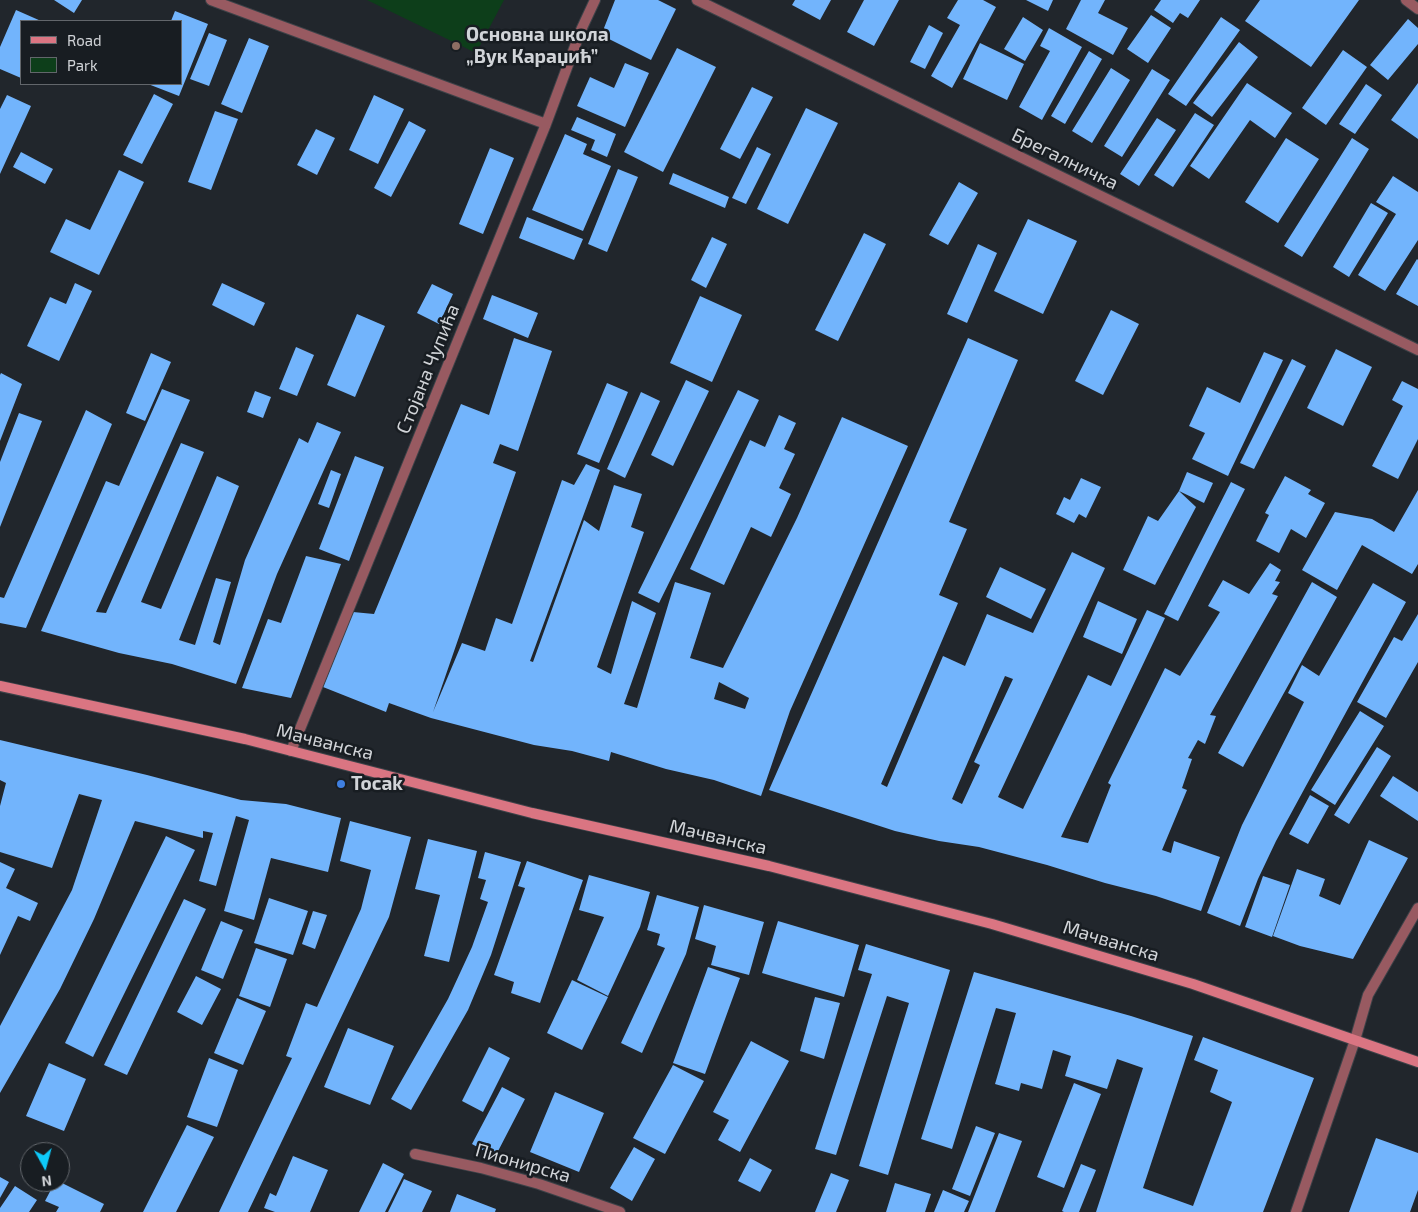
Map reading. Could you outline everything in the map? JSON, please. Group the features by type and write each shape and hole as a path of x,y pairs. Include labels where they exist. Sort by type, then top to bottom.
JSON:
{"main road":[{"name":"Мачванска","path":"0,686 245,739 532,813 769,866 992,924 1193,984 1418,1062"}],"street":[{"path":"212,0 546,124"},
{"name":"Стојана Чупића","path":"291,751 546,124 581,30 595,0"},
{"name":"Брегалничка","path":"698,0 1418,350"},
{"path":"1406,0 1418,9"},
{"path":"1296,1212 1355,1040 1368,995 1418,908"},
{"name":"Пионирска","path":"415,1154 481,1168 539,1184 620,1212"}],"green space":[{"path":"367,0 504,0 476,53"}],"building":[{"path":"54,0 82,0 74,13"},
{"path":"615,0 658,0 676,9 651,60 609,39 604,28"},
{"path":"795,0 831,0 820,20 792,5"},
{"path":"864,0 899,0 874,46 847,32"},
{"path":"958,0 983,0 996,7 952,88 931,76 960,25 947,18"},
{"path":"1026,0 1053,0 1048,11"},
{"path":"1081,0 1105,0 1098,13 1128,28 1113,55 1066,29"},
{"path":"1161,0 1200,0 1188,18 1180,13 1173,23 1154,10"},
{"path":"1260,0 1359,0 1311,67 1245,21"},
{"path":"16,10 39,20 20,20 20,78 0,69 0,47"},
{"path":"175,11 208,24 179,96 151,85 182,85 182,20 171,20"},
{"path":"1151,15 1171,28 1148,63 1127,49"},
{"path":"1023,17 1043,30 1025,61 1004,49"},
{"path":"1221,17 1240,30 1186,106 1168,94"},
{"path":"1408,19 1418,28 1418,44 1388,80 1370,65"},
{"path":"929,25 943,33 925,69 910,62"},
{"path":"1049,28 1082,47 1042,120 1019,107 1050,51 1040,46"},
{"path":"209,33 227,40 209,86 190,79"},
{"path":"249,38 269,46 242,113 221,104"},
{"path":"1239,42 1258,57 1212,117 1193,103"},
{"path":"980,43 1024,64 1007,100 963,79"},
{"path":"677,48 716,67 663,172 624,152"},
{"path":"1343,50 1367,67 1326,125 1302,108"},
{"path":"1089,51 1102,59 1065,124 1051,116"},
{"path":"625,63 649,73 625,127 577,106 590,77 614,88"},
{"path":"1111,68 1130,80 1092,143 1072,131"},
{"path":"1152,69 1170,80 1122,157 1104,146"},
{"path":"1247,83 1292,113 1275,138 1250,120 1209,179 1190,166"},
{"path":"1418,83 1418,139 1391,120"},
{"path":"1366,84 1382,95 1355,134 1339,124"},
{"path":"752,87 773,97 740,159 720,149"},
{"path":"154,94 173,104 142,164 123,155"},
{"path":"7,95 31,106 0,174 0,109"},
{"path":"374,95 404,109 378,164 349,150"},
{"path":"806,108 838,123 788,224 757,209"},
{"path":"215,111 238,119 211,190 188,182"},
{"path":"1195,113 1214,125 1173,187 1154,175"},
{"path":"577,117 616,134 607,157 591,150 595,140 571,130"},
{"path":"1157,118 1176,130 1139,186 1120,174"},
{"path":"409,121 426,130 391,197 374,188"},
{"path":"316,129 335,138 317,175 297,165"},
{"path":"565,134 587,144 583,154 611,166 583,231 532,210"},
{"path":"1286,138 1319,159 1278,223 1245,202"},
{"path":"1352,138 1369,149 1302,257 1284,246"},
{"path":"757,147 771,154 746,204 732,198"},
{"path":"490,148 514,158 483,234 459,224"},
{"path":"21,152 53,169 45,184 13,167"},
{"path":"618,169 638,177 607,252 588,244"},
{"path":"119,170 144,182 99,275 50,252 66,219 90,230"},
{"path":"673,173 729,197 725,208 669,184"},
{"path":"1393,176 1418,192 1418,240 1385,291 1358,275 1396,214 1376,202"},
{"path":"959,182 978,193 948,245 929,235"},
{"path":"1371,203 1388,213 1349,277 1333,267"},
{"path":"527,217 583,239 574,260 519,238"},
{"path":"1028,219 1077,241 1043,314 994,291"},
{"path":"864,233 886,244 838,341 815,330"},
{"path":"712,237 727,244 706,288 691,280"},
{"path":"978,244 997,253 967,323 947,314"},
{"path":"1418,260 1418,306 1396,294"},
{"path":"75,283 92,291 59,361 27,346 50,297 66,304"},
{"path":"222,283 265,303 254,326 212,305"},
{"path":"432,284 453,294 439,324 417,313"},
{"path":"492,295 538,313 528,338 483,319"},
{"path":"700,296 742,315 712,382 670,363"},
{"path":"1111,310 1139,324 1103,395 1075,381"},
{"path":"357,314 385,326 355,397 327,385"},
{"path":"514,338 552,351 518,451 500,444 493,463 516,472 433,712 462,643 485,651 496,618 512,624 562,480 574,485 586,464 600,470 530,661 533,662 584,520 599,531 614,485 642,494 631,527 644,532 597,667 611,674 632,601 656,613 624,704 637,708 675,582 711,593 690,658 723,668 797,518 842,417 908,446 790,711 761,796 714,780 666,769 611,752 609,761 572,751 534,745 431,718 389,703 386,712 323,687 353,612 374,614 461,404 489,415","holes":["719,682 749,698 745,709 714,699"]},
{"path":"968,338 1018,360 949,522 967,529 939,595 958,603 881,784 887,787 943,656 965,666 987,614 1033,633 1072,552 1105,568 998,797 1023,809 1088,675 1111,686 1147,610 1165,618 1061,837 1088,843 1111,785 1108,783 1165,668 1180,676 1220,612 1208,606 1223,580 1249,594 1270,563 1281,570 1275,581 1280,582 1272,594 1278,596 1210,715 1216,716 1205,744 1198,740 1188,758 1192,759 1182,788 1187,790 1162,850 1171,853 1174,841 1220,857 1201,911 1156,896 979,847 939,841 895,831 769,790","holes":["1005,676 1013,679 974,762 980,765 962,804 952,799"]},
{"path":"296,347 314,355 297,396 279,389"},
{"path":"1336,349 1372,367 1343,426 1307,408"},
{"path":"1264,352 1283,360 1228,476 1192,459 1205,433 1189,426 1207,387 1240,403"},
{"path":"151,353 171,362 145,421 126,413"},
{"path":"1292,359 1306,366 1254,469 1240,463"},
{"path":"1,373 22,384 0,441 0,375"},
{"path":"686,380 709,391 673,466 651,455"},
{"path":"1402,381 1418,389 1418,439 1398,479 1372,466 1403,406 1392,400"},
{"path":"607,383 628,392 599,463 577,454"},
{"path":"162,389 190,400 96,612 106,613 181,443 204,452 141,602 161,609 217,476 239,486 179,640 195,645 216,578 231,582 213,642 220,645 245,560 299,438 308,443 317,422 341,432 277,574 236,684 172,664 119,653 41,631 106,481 119,486"},
{"path":"738,390 759,400 659,603 638,593"},
{"path":"255,391 271,397 263,418 247,412"},
{"path":"641,392 660,401 625,478 607,469"},
{"path":"86,410 112,424 26,628 0,623 0,597 4,598"},
{"path":"19,413 42,421 0,527 0,462"},
{"path":"779,415 796,423 784,449 795,454 779,488 791,494 771,537 751,527 724,585 690,569 750,440 765,447"},
{"path":"355,456 384,467 349,561 319,549"},
{"path":"331,470 341,474 329,508 318,504"},
{"path":"1187,472 1213,483 1204,503 1179,491"},
{"path":"1285,476 1311,490 1308,494 1325,503 1306,538 1291,529 1279,553 1256,541 1269,515 1265,513"},
{"path":"1081,478 1101,487 1086,518 1079,514 1074,523 1056,514 1064,497 1070,500"},
{"path":"1231,482 1245,489 1178,621 1164,614"},
{"path":"1418,490 1418,564 1412,574 1362,545 1337,590 1302,570 1335,512 1372,519 1394,532"},
{"path":"1179,491 1196,507 1155,585 1123,570 1148,516 1158,521"},
{"path":"306,556 341,564 291,698 242,688 268,619 281,623"},
{"path":"1000,567 1046,589 1031,619 986,597"},
{"path":"1312,582 1337,597 1243,767 1218,753"},
{"path":"1373,583 1406,602 1276,841 1258,879 1240,926 1207,913 1242,825 1304,702 1288,693 1302,665 1319,676"},
{"path":"1098,601 1137,619 1122,654 1083,637"},
{"path":"1418,614 1418,662 1386,718 1357,702 1394,637 1402,641"},
{"path":"1360,711 1384,726 1335,805 1311,790"},
{"path":"0,740 147,775 241,800 286,804 341,818 328,872 271,858 254,920 224,911 249,820 236,816 216,886 199,881 213,833 203,831 203,838 135,821 94,919 60,989 0,1093 0,1026 72,890 102,800 79,794 52,868 0,852 0,806 6,783 0,780"},
{"path":"1377,747 1391,756 1349,824 1334,815"},
{"path":"1393,776 1418,792 1418,821 1380,796"},
{"path":"1310,795 1329,806 1308,844 1289,834"},
{"path":"350,821 411,837 389,917 248,1212 219,1212 292,1058 286,1056 306,1003 317,1007 361,909 371,870 340,861"},
{"path":"166,836 195,850 93,1057 65,1043"},
{"path":"428,839 477,851 449,962 424,956 440,895 415,889"},
{"path":"1369,840 1408,858 1353,959 1300,946 1273,936 1297,869 1325,879 1319,896 1340,905"},
{"path":"485,852 521,862 491,955 468,1010 411,1110 391,1099 448,999 472,947 488,902 480,899 486,880 478,878"},
{"path":"527,861 583,880 540,1003 511,993 514,982 494,975 525,888 518,886"},
{"path":"0,862 15,869 6,888 38,903 30,921 18,916 0,955"},
{"path":"589,875 650,892 640,927 608,996 577,980 604,917 579,910"},
{"path":"1263,876 1290,885 1272,937 1245,927"},
{"path":"657,895 699,907 686,954 642,1053 621,1043 665,948 657,945 660,934 647,930"},
{"path":"269,898 308,911 293,955 254,943"},
{"path":"184,899 206,909 127,1075 104,1065"},
{"path":"704,905 764,922 749,975 711,965 716,946 695,939"},
{"path":"313,911 327,915 315,949 302,944"},
{"path":"221,921 243,930 223,979 201,970"},
{"path":"778,921 859,945 844,997 762,973"},
{"path":"866,944 950,970 888,1175 859,1166 909,1003 887,996 836,1155 815,1149 872,974 858,970"},
{"path":"256,948 287,959 270,1007 239,996"},
{"path":"708,967 740,978 705,1074 673,1063"},
{"path":"974,972 1131,1016 1193,1036 1143,1188 1193,1206 1232,1102 1210,1092 1218,1070 1194,1060 1203,1037 1314,1078 1263,1212 1096,1212 1143,1068 1117,1059 1107,1089 1065,1076 1071,1056 1053,1050 1042,1089 1021,1083 1019,1091 995,1084 1016,1013 996,1008 952,1149 921,1139"},
{"path":"196,976 221,989 202,1025 177,1012"},
{"path":"572,980 608,997 582,1050 547,1033"},
{"path":"815,997 840,1003 824,1059 800,1051"},
{"path":"237,998 266,1011 243,1065 214,1053"},
{"path":"348,1028 394,1046 370,1105 324,1087"},
{"path":"751,1041 789,1061 740,1152 718,1140 729,1120 713,1112"},
{"path":"489,1047 510,1058 483,1112 462,1101"},
{"path":"209,1058 238,1070 217,1127 187,1117"},
{"path":"49,1063 86,1079 64,1131 26,1116"},
{"path":"673,1065 704,1081 665,1154 633,1138"},
{"path":"1074,1083 1101,1094 1064,1188 1037,1177"},
{"path":"502,1087 525,1099 495,1157 472,1144"},
{"path":"555,1092 604,1113 579,1172 530,1152"},
{"path":"187,1125 214,1137 176,1212 143,1212"},
{"path":"976,1126 995,1133 970,1196 952,1189"},
{"path":"999,1133 1022,1141 995,1212 968,1212"},
{"path":"1376,1138 1418,1153 1418,1190 1410,1212 1349,1212"},
{"path":"634,1147 655,1159 632,1201 610,1188"},
{"path":"293,1156 328,1170 310,1212 275,1212 264,1208 270,1193 276,1196"},
{"path":"750,1158 772,1170 760,1192 738,1181"},
{"path":"383,1163 404,1174 385,1212 359,1212"},
{"path":"1081,1164 1096,1170 1079,1212 1064,1212 1062,1211"},
{"path":"831,1173 849,1180 836,1212 815,1212"},
{"path":"0,1177 9,1182 0,1198"},
{"path":"404,1179 432,1191 422,1212 388,1212"},
{"path":"895,1183 931,1194 925,1212 886,1212"},
{"path":"15,1186 20,1189 20,1192 24,1192 37,1200 29,1212 0,1212 0,1208"},
{"path":"70,1187 104,1204 100,1212 56,1212 59,1207 45,1201 50,1192 70,1192"},
{"path":"943,1190 969,1201 964,1212 934,1212"},
{"path":"457,1194 496,1209 495,1212 450,1212"}],"place":[{"name":"Основна школа „Вук Караџић”","path":"456,46"},
{"name":"Tocak","path":"341,784"}]}
